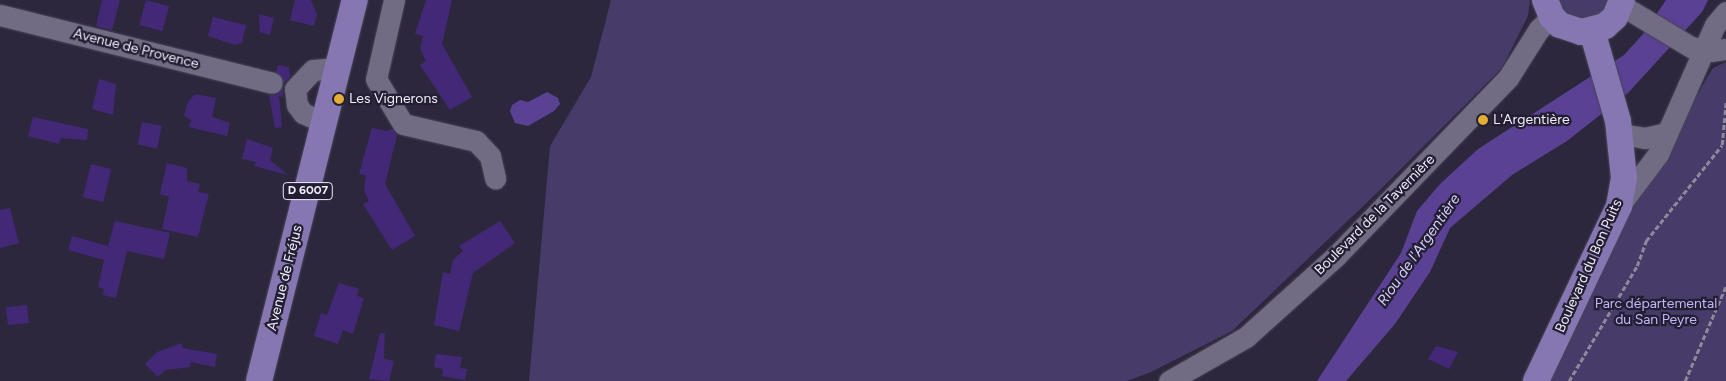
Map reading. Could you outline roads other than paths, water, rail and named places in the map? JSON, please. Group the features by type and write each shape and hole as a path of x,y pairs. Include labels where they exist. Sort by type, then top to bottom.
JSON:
{"main road":[{"name":"Avenue de Fréjus","path":"259,381 325,123 337,68 356,0"},
{"path":"1548,8 1570,30 1592,31 1610,22 1629,7"},
{"name":"Boulevard du Bon Puits","path":"1536,381 1619,206 1624,178 1619,127 1603,64 1592,31"}],"street":[{"path":"394,0 376,79 403,124 476,141 490,156 495,178"},
{"path":"1629,7 1682,42 1704,50 1726,49"},
{"name":"Boulevard de la Tavernière","path":"1169,381 1246,337 1337,255 1508,78 1539,29 1548,8"},
{"path":"1619,206 1658,154 1715,25 1726,12"},
{"name":"Avenue de Provence","path":"0,15 285,86"},
{"path":"325,123 303,113 285,86 314,70 337,68"},
{"path":"1619,127 1646,138 1667,133"}],"water":[{"name":"Riou de l'Argentière","path":"1666,0 1708,0 1702,12 1628,93 1567,141 1512,175 1450,228 1430,272 1395,324 1346,381 1317,381 1401,253 1417,211 1440,184 1478,149 1624,55 1643,34"},
{"path":"547,92 558,98 560,104 554,111 528,126 515,123 510,111 512,105 520,100 528,102"}],"place":[{"name":"Les Vignerons","path":"339,99"},
{"name":"L'Argentière","path":"1483,120"}],"park label":[{"name":"Parc départemental du San Peyre","path":"1656,312"}]}
